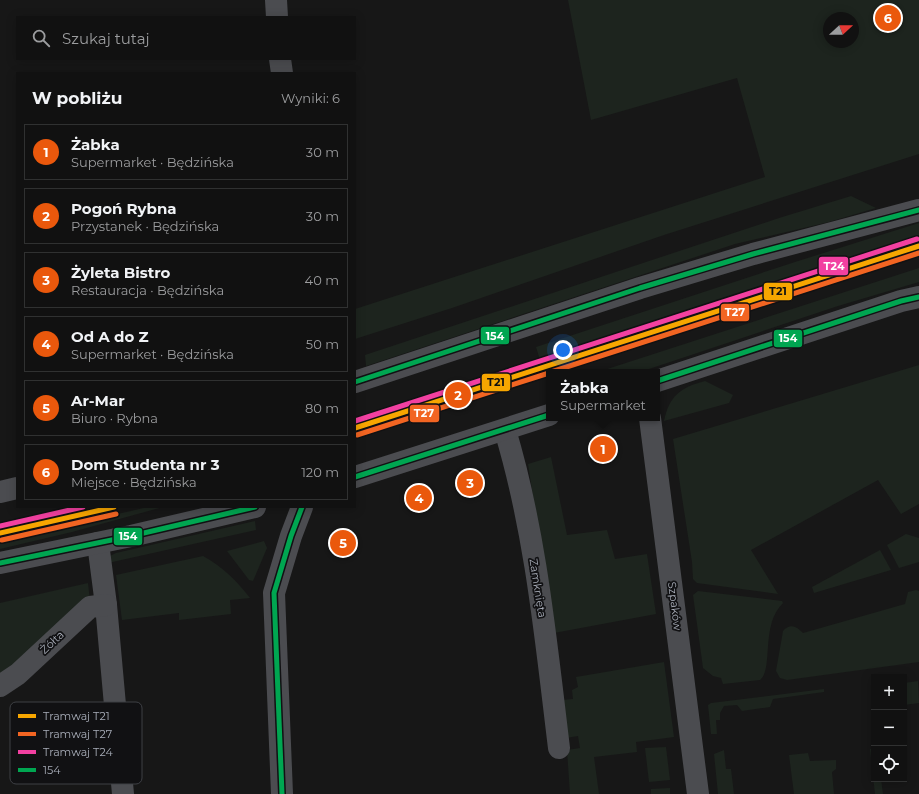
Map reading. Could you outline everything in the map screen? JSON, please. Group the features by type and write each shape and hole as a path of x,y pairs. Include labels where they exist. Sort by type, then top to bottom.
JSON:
{"street":[{"path":"276,0 277,16"},
{"path":"280,60 282,72"},
{"path":"356,382 640,288 753,254 919,210"},
{"path":"660,379 919,297"},
{"path":"356,477 546,417"},
{"name":"Szpaków","path":"650,421 698,794"},
{"name":"Zamknięta","path":"505,430 525,508 543,615 559,748"},
{"path":"0,492 16,488"},
{"path":"0,563 98,543 251,508"},
{"path":"282,794 274,593 291,536 302,508"},
{"path":"98,543 106,605 115,702"},
{"name":"Żółta","path":"0,686 18,674 90,607 106,605"},
{"path":"122,784 123,794"}],"shaded area":[{"path":"568,0 919,0 919,154 664,235 452,308 356,339 356,309 765,177 737,78 591,120"},
{"path":"851,196 876,208 829,222 735,244 366,366 365,355 779,218"},
{"path":"919,223 919,237 540,360 536,347"},
{"path":"919,268 919,282 838,306 649,369 607,369"},
{"path":"919,365 919,504 901,514 878,480 751,550 778,594 697,583 693,579 692,562 673,439"},
{"path":"705,381 733,395 729,403 664,421 669,405 677,394 689,386"},
{"path":"551,457 567,535 607,530 615,559 647,554 656,614 554,633 528,464"},
{"path":"144,508 159,508 72,532 0,549 0,541"},
{"path":"255,521 256,530 108,563 108,557 116,553"},
{"path":"906,534 919,538 919,562 899,568 887,545"},
{"path":"264,541 267,548 253,581 249,580 227,551"},
{"path":"880,550 891,570 814,593 812,587"},
{"path":"203,556 229,574 250,598 230,600 231,614 179,620 179,613 122,620 116,575"},
{"path":"88,583 90,601 0,679 0,603"},
{"path":"916,590 919,591 919,662 787,680 780,678 776,671 783,631 788,627 793,626 803,633 905,604 908,592"},
{"path":"698,591 782,601 783,603 776,612 772,623 769,634 766,666 764,674 760,680 723,684 721,678 713,676 703,668 693,595"},
{"path":"664,662 674,737 636,742 637,752 594,757 599,794 570,794 567,750 580,748 578,736 566,738 562,700 573,699 572,690 578,687 576,677"},
{"path":"918,681 919,703 907,705 907,683"},
{"path":"824,689 824,692 773,699 770,707 742,711 737,705 724,706 720,713 720,720 716,720 717,734 711,734 708,705 711,703"},
{"path":"666,747 670,780 649,782 645,748"},
{"path":"724,750 726,769 731,769 734,794 718,794 714,754"},
{"path":"808,753 810,761 836,760 836,769 832,772 834,794 794,794 789,755"},
{"path":"874,782 881,782 883,794 875,794"},
{"path":"670,788 670,794 651,794 651,789"}],"tram line":[{"name":"T24","path":"356,421 917,239"},
{"name":"T21","path":"356,428 919,246"},
{"name":"T27","path":"560,369 919,253"},
{"name":"T27","path":"357,435 546,374"},
{"name":"T24","path":"0,526 79,508"},
{"name":"T21","path":"0,533 110,508"},
{"name":"T27","path":"2,540 116,514"}],"transit line":[{"name":"154","path":"356,382 640,288 753,254 919,210"},
{"name":"154","path":"660,380 901,301 919,297"},
{"name":"154","path":"356,477 546,416"},
{"name":"154","path":"0,563 131,536 251,508"},
{"name":"154","path":"282,794 274,593 291,536 302,508"}],"place":[{"name":"Dom Studenta nr 3","path":"888,18"},
{"name":"Pogoń Rybna","path":"458,395"},
{"name":"Żabka","path":"603,449"},
{"name":"Żyleta Bistro","path":"470,483"},
{"name":"Od A do Z","path":"419,498"},
{"name":"Ar-Mar","path":"343,543"}]}
